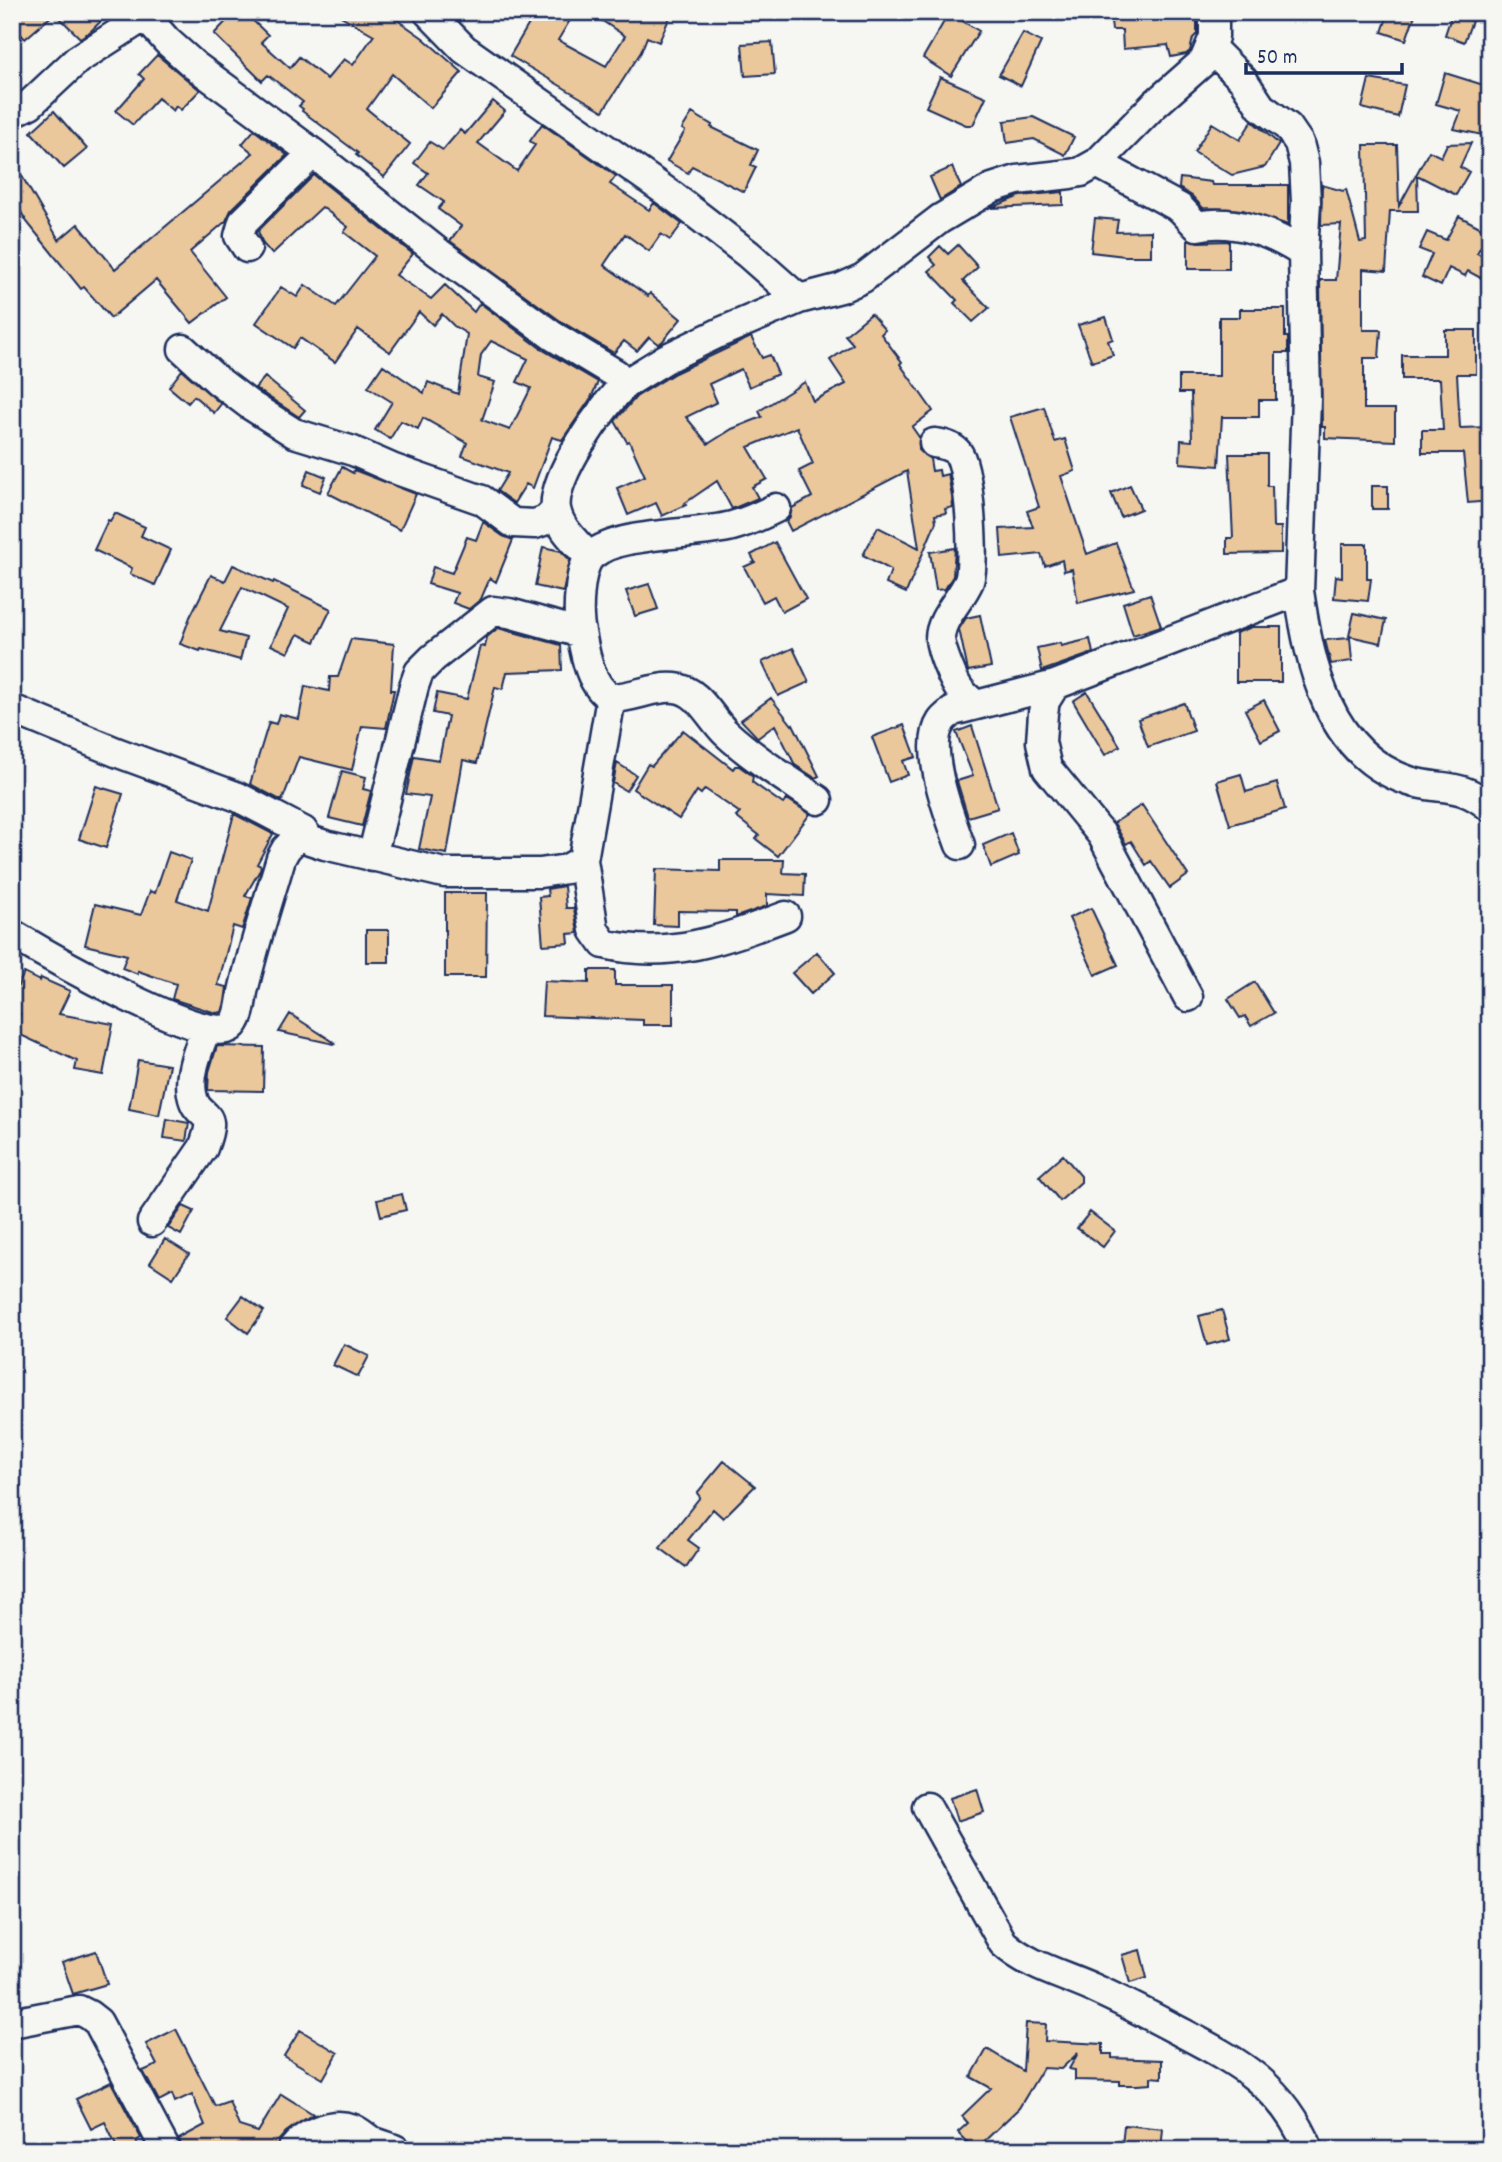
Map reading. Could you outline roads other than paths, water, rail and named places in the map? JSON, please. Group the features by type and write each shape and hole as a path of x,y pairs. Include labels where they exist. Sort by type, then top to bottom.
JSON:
{"street":[{"path":"428,12 464,49 674,197 748,254 799,299"},
{"path":"589,557 564,528 556,510 556,493 578,447 601,411 625,384 667,358 799,299 841,288 863,278 940,219 992,188 1017,180 1081,172 1097,163 1154,105 1204,61 1214,37 1214,12"},
{"path":"12,113 30,104 77,60 148,14 167,41 194,65 313,153 439,253 553,335 616,374 625,384"},
{"path":"1211,48 1242,80 1261,107 1288,128 1298,143 1304,163 1306,399 1299,591 1303,621 1320,688 1343,732 1355,748 1381,770 1412,782 1451,786 1479,797 1490,807"},
{"path":"247,248 239,236 243,222 313,153"},
{"path":"1097,163 1180,208 1197,226 1236,224 1285,241 1303,253"},
{"path":"183,349 250,405 293,433 353,451 394,469 482,499 513,523 535,524 546,520 556,510"},
{"path":"934,443 950,447 958,453 968,483 972,563 970,579 945,621 940,638 958,688 975,705"},
{"path":"776,509 731,526 603,547 589,557 580,586 578,620 587,659 604,694 611,698 623,698 665,688 691,694 725,732 818,800"},
{"path":"960,845 938,783 936,732 941,721 953,711 1055,685 1299,591"},
{"path":"372,857 419,672 493,611 509,612 581,632"},
{"path":"1055,685 1045,701 1043,713 1041,742 1047,768 1102,835 1188,997"},
{"path":"611,698 583,860 594,930 604,944 620,948 692,948 731,937 786,916"},
{"path":"12,709 116,752 238,797 303,831 310,840 372,857 444,873 474,875 540,873 566,869 583,860"},
{"path":"12,934 149,1009 206,1029 227,1029 236,1021 250,959 281,858 303,831"},
{"path":"152,1222 204,1147 209,1134 208,1116 197,1108 191,1086 197,1054 206,1029"},
{"path":"927,1807 1003,1942 1015,1954 1093,1988 1236,2061 1264,2083 1287,2110 1302,2132 1309,2150"},
{"path":"12,2023 79,2010 98,2022 166,2150"},
{"path":"292,2150 299,2140 311,2133 331,2128 351,2128 396,2150"}]}
